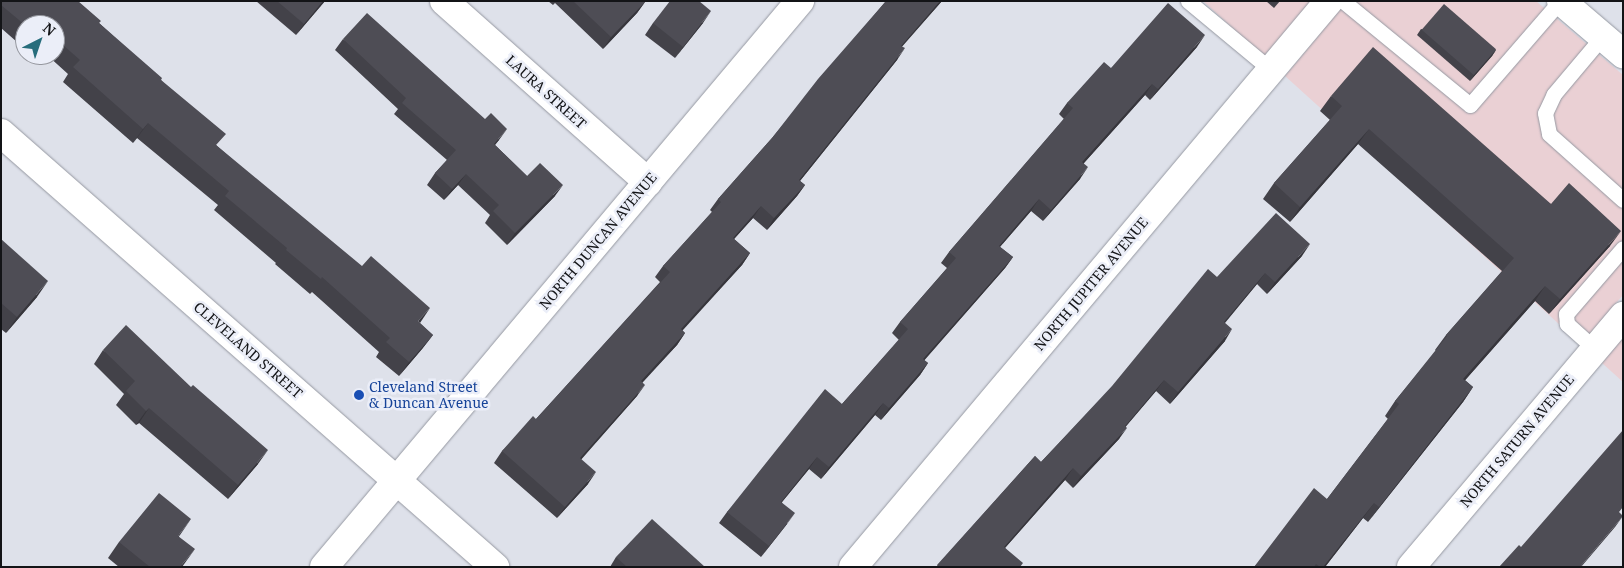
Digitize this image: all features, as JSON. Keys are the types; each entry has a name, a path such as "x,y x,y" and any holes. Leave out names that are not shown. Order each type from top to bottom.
{"street":[{"name":"LAURA STREET","path":"444,1 648,182"},
{"name":"NORTH DUNCAN AVENUE","path":"324,567 800,1"},
{"name":"NORTH JUPITER AVENUE","path":"853,567 1329,1"},
{"path":"1560,1 1623,54"},
{"name":"CLEVELAND STREET","path":"1,133 495,567"},
{"name":"NORTH SATURN AVENUE","path":"1411,567 1595,349 1621,322"}],"lane":[{"path":"1188,1 1271,70"},
{"path":"1344,1 1470,106 1560,1"},
{"path":"1602,36 1554,94 1545,113 1549,134 1623,200"},
{"path":"1595,349 1567,324 1566,314 1623,248"}],"shaded area":[{"path":"1203,1 1311,1 1264,57"},
{"path":"1347,1 1536,1 1623,75 1623,295 1581,344 1285,76"},
{"path":"1623,338 1623,382 1602,363"}],"building":[{"path":"1,1 78,1 101,21 99,23 162,78 161,80 226,134 216,145 362,266 371,256 430,308 418,321 433,335 409,362 386,342 390,338 322,277 321,279 286,250 287,248 225,196 229,191 148,123 143,129 73,67 80,60 65,47 65,15 15,15 15,17 1,5"},
{"path":"277,1 323,1 304,24"},
{"path":"573,1 645,1 645,2 611,37"},
{"path":"670,1 699,1 711,11 683,47 653,23"},
{"path":"886,1 940,1 901,46 905,48 799,180 805,185 774,218 761,206 733,238 750,253 681,329 685,333 641,381 645,385 580,458 596,472 565,507 502,451 533,416 536,419 670,272 663,266 721,202 718,199 772,138 818,79"},
{"path":"1168,3 1205,35 1158,89 1152,84 1082,162 1088,167 1051,210 1039,199 999,246 1013,257 923,359 928,363 889,408 883,403 829,467 817,457 781,502 795,513 769,546 727,512 825,389 842,404 908,329 900,322 956,258 949,252 1073,108 1067,103 1104,62 1111,68"},
{"path":"1444,4 1496,49 1474,75 1422,30"},
{"path":"367,13 485,119 491,113 507,129 494,144 527,176 540,163 563,185 515,233 493,211 499,205 466,174 452,189 435,173 456,150 402,103 406,98 343,39"},
{"path":"1373,47 1551,204 1569,183 1621,231 1560,299 1545,286 1463,379 1473,387 1379,507 1374,503 1323,567 1316,564 1314,567 1254,567 1314,488 1327,499 1399,404 1395,401 1446,335 1514,258 1369,129 1300,207 1274,183 1342,106 1331,96"},
{"path":"1276,213 1310,244 1275,282 1265,273 1224,322 1232,329 1178,392 1164,380 1125,426 1127,428 1081,476 1073,468 1004,547 1023,563 1020,567 940,567 937,565 1035,456 1041,462 1112,386 1208,269 1217,277"},
{"path":"1,239 48,281 17,317 1,303"},
{"path":"126,325 191,387 193,385 268,450 238,485 149,408 146,411 126,391 135,381 103,350"},
{"path":"1623,430 1623,507 1619,512 1623,516 1580,567 1499,567 1519,545 1521,547"},
{"path":"159,493 191,519 178,536 195,549 180,567 150,567 119,542"},
{"path":"652,519 705,567 627,567 616,557"}],"place":[{"name":"Cleveland Street & Duncan Avenue","path":"359,395"}]}
